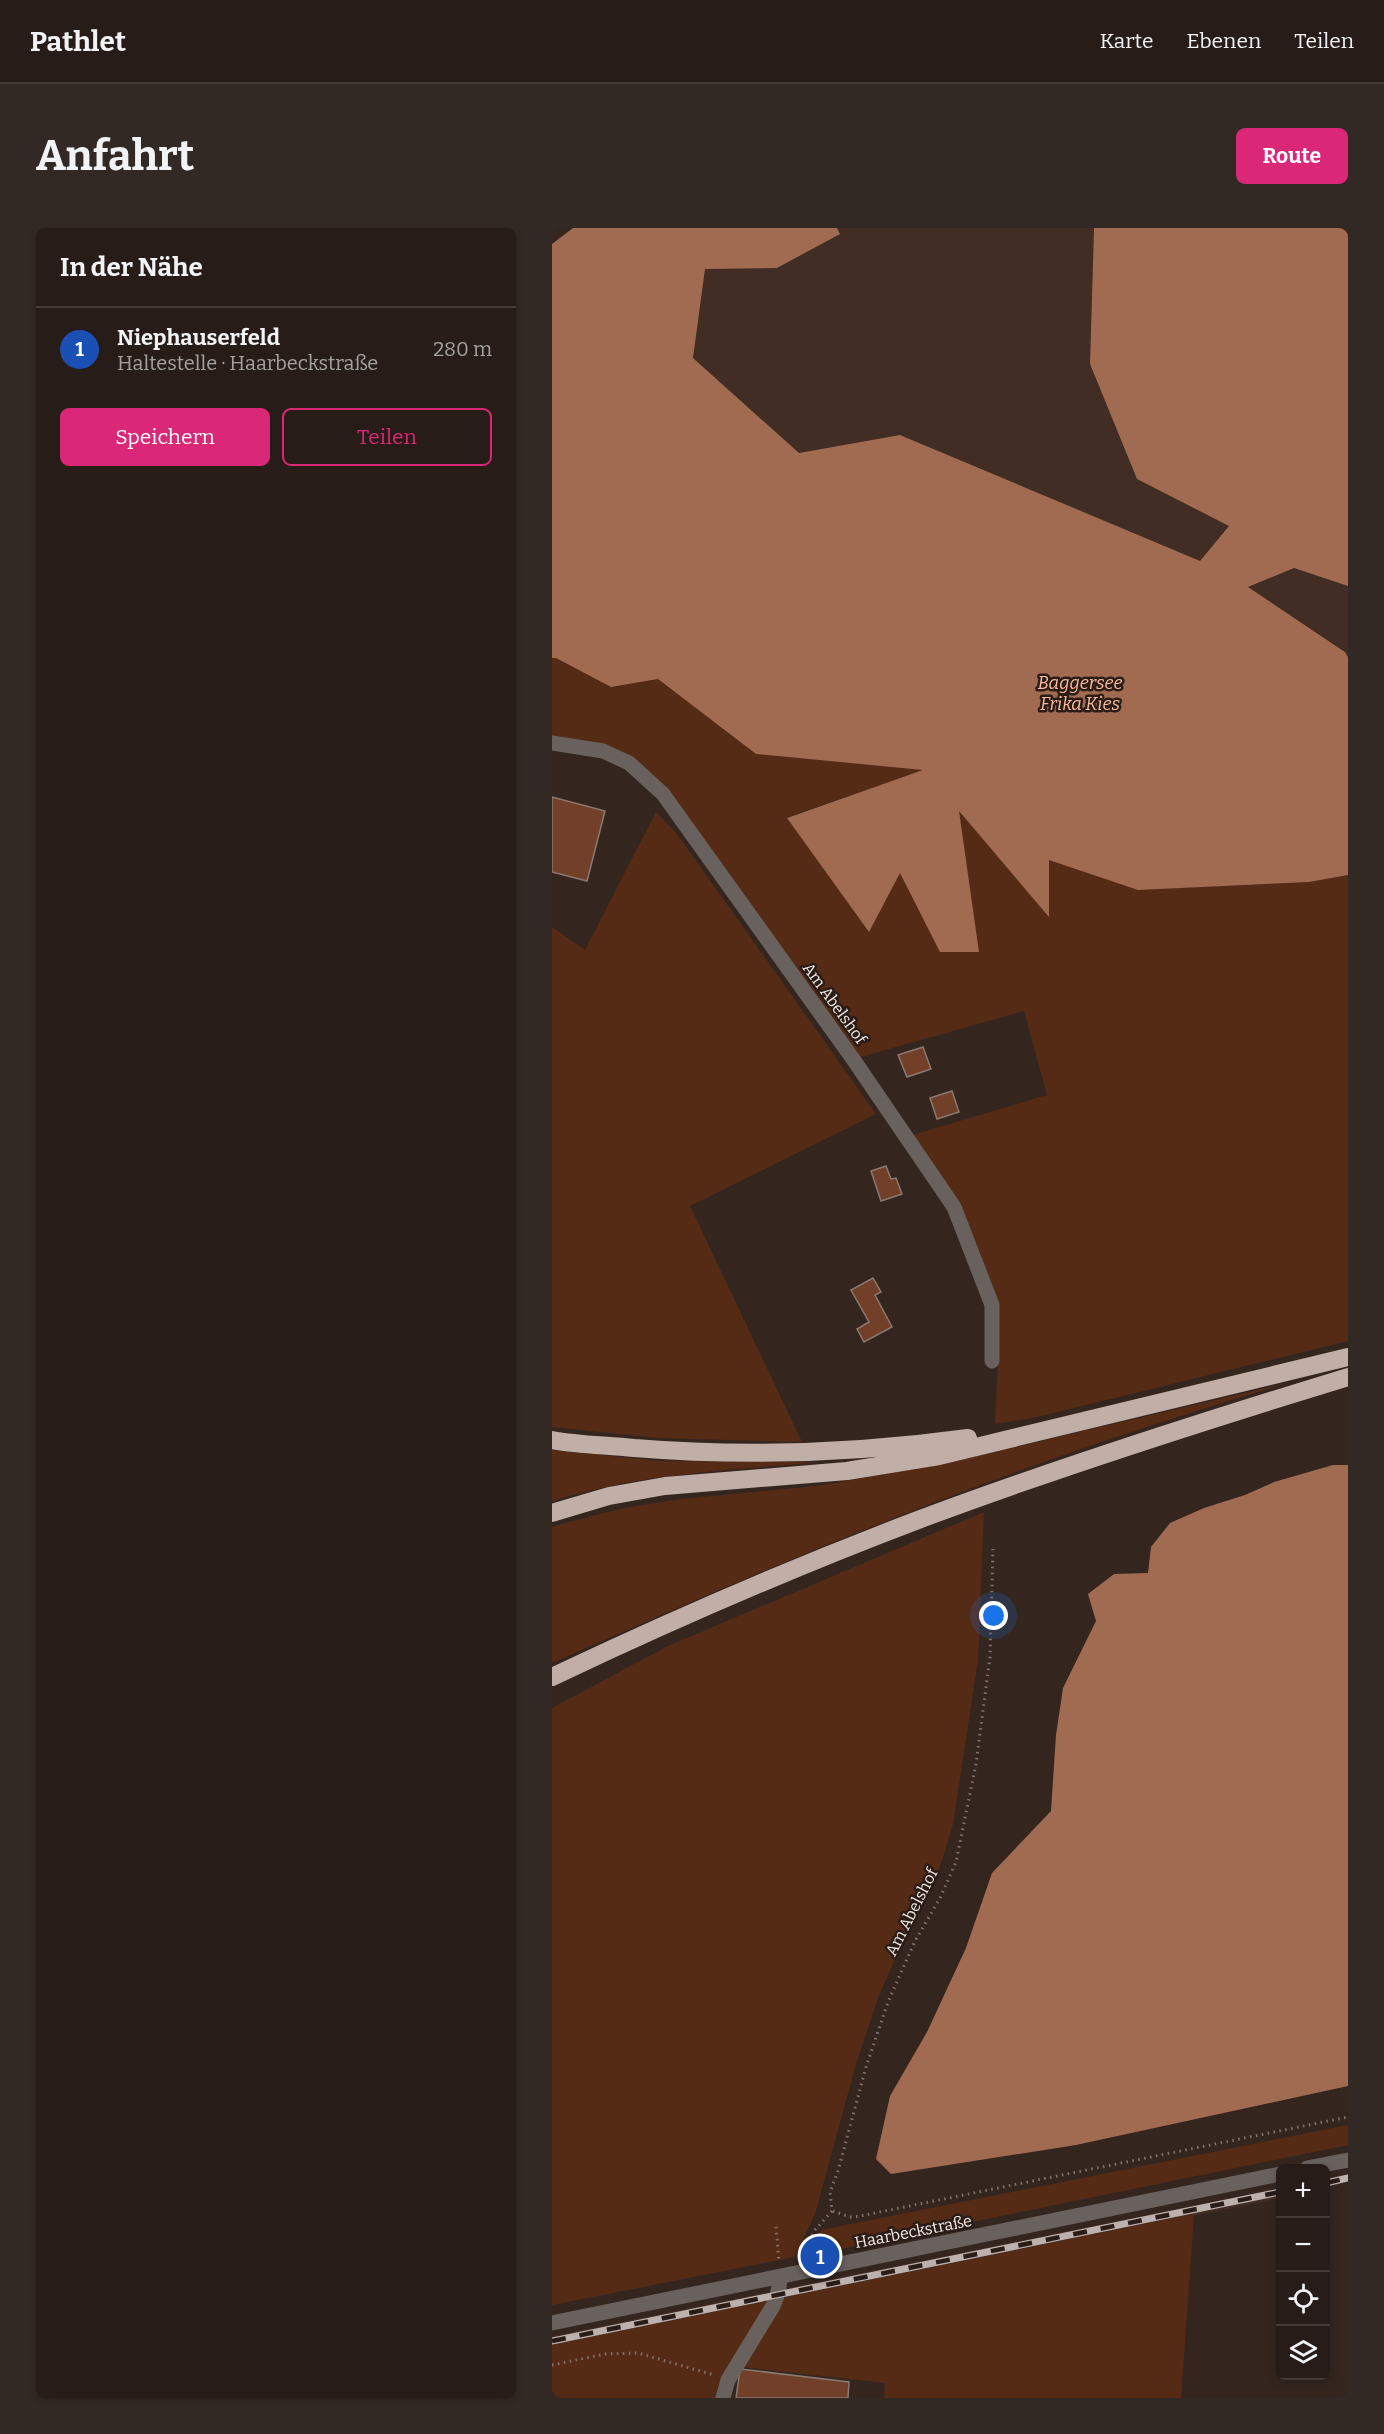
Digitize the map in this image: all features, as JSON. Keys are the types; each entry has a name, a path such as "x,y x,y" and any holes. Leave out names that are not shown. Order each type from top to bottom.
{"highway":[{"path":"552,1513 609,1496 665,1486 848,1471 939,1456 1348,1357"},
{"path":"552,1677 666,1623 805,1564 920,1520 1207,1421 1348,1377"},
{"path":"552,1440 670,1450 804,1451 906,1447 1056,1426"}],"street":[{"name":"Am Abelshof","path":"552,743 603,751 629,762 663,794 846,1050 954,1207 992,1305 992,1361"},
{"path":"1330,2164 1348,2160"},
{"name":"Haarbeckstraße","path":"552,2323 1276,2175"},
{"path":"723,2398 728,2380 773,2306 781,2276"}],"path":[{"name":"Am Abelshof","path":"832,2211 830,2192 838,2171 866,2067 888,2002 915,1941 940,1898 956,1862 976,1764 990,1657 993,1549"},
{"path":"796,2273 814,2230 832,2211 850,2217 860,2216 1348,2117"},
{"path":"776,2227 778,2260"},
{"path":"552,2365 605,2354 638,2353 689,2366 728,2380"}],"shaded area":[{"path":"837,228 1094,228 1090,364 1137,479 1230,526 1205,564 900,435 799,453 693,358 704,269 777,268 840,233"},
{"path":"1294,568 1348,586 1348,657 1345,651 1248,587"},
{"path":"552,658 611,687 658,679 756,754 925,770 787,817 869,932 900,872 978,952 958,810 1049,916 1048,859 1138,890 1309,882 1348,875 1348,1341 1037,1417 995,1424 998,1362 992,1305 954,1207 906,1137 1047,1095 1024,1011 853,1059 663,794 629,762 552,743"},
{"path":"656,812 677,834 876,1114 690,1206 802,1442 658,1438 552,1427 552,927 585,950"},
{"path":"1291,1382 1110,1439 945,1498 775,1566 552,1663 552,1527 624,1508 681,1499 817,1486 944,1464"},
{"path":"552,1450 660,1461 821,1462 685,1474 618,1485 552,1501"},
{"path":"984,1512 978,1660 953,1824 929,1894 904,1938 878,1998 856,2064 815,2214 795,2257 552,2305 552,1708 668,1646"},
{"path":"1348,2125 1348,2145 816,2254 812,2251 821,2230"},
{"path":"1276,2189 1276,2199 552,2348 552,2336"},
{"path":"1194,2214 1181,2398 884,2398 885,2383 734,2366 718,2398 552,2398 552,2345"}],"water":[{"name":"Baggersee Frika Kies","path":"573,228 837,228 840,234 777,268 705,269 693,358 799,453 900,435 1200,561 1229,526 1137,479 1090,364 1094,228 1348,228 1348,586 1294,568 1248,587 1345,652 1348,657 1348,875 1309,882 1138,890 1049,860 1049,917 959,811 979,952 940,952 900,873 869,932 787,818 923,770 756,754 658,679 611,687 552,658 552,244"},
{"path":"1333,1465 1348,1465 1348,2086 1076,2145 891,2174 876,2159 890,2096 927,2032 966,1948 992,1873 1051,1811 1056,1735 1063,1688 1096,1621 1088,1594 1114,1574 1148,1573 1151,1547 1170,1523 1274,1482"}],"building":[{"path":"552,797 605,811 587,881 552,872"},
{"path":"923,1047 931,1069 907,1077 898,1055"},
{"path":"952,1091 959,1112 937,1119 930,1098"},
{"path":"886,1166 891,1179 896,1178 902,1194 881,1201 871,1171"},
{"path":"873,1278 881,1292 875,1295 892,1327 864,1342 857,1329 869,1322 851,1290"},
{"path":"740,2369 849,2382 848,2398 736,2398"}],"railway":[{"path":"1330,2182 1348,2178"},
{"path":"552,2341 1276,2193"}],"place":[{"name":"Niephauserfeld","path":"820,2256"}]}
